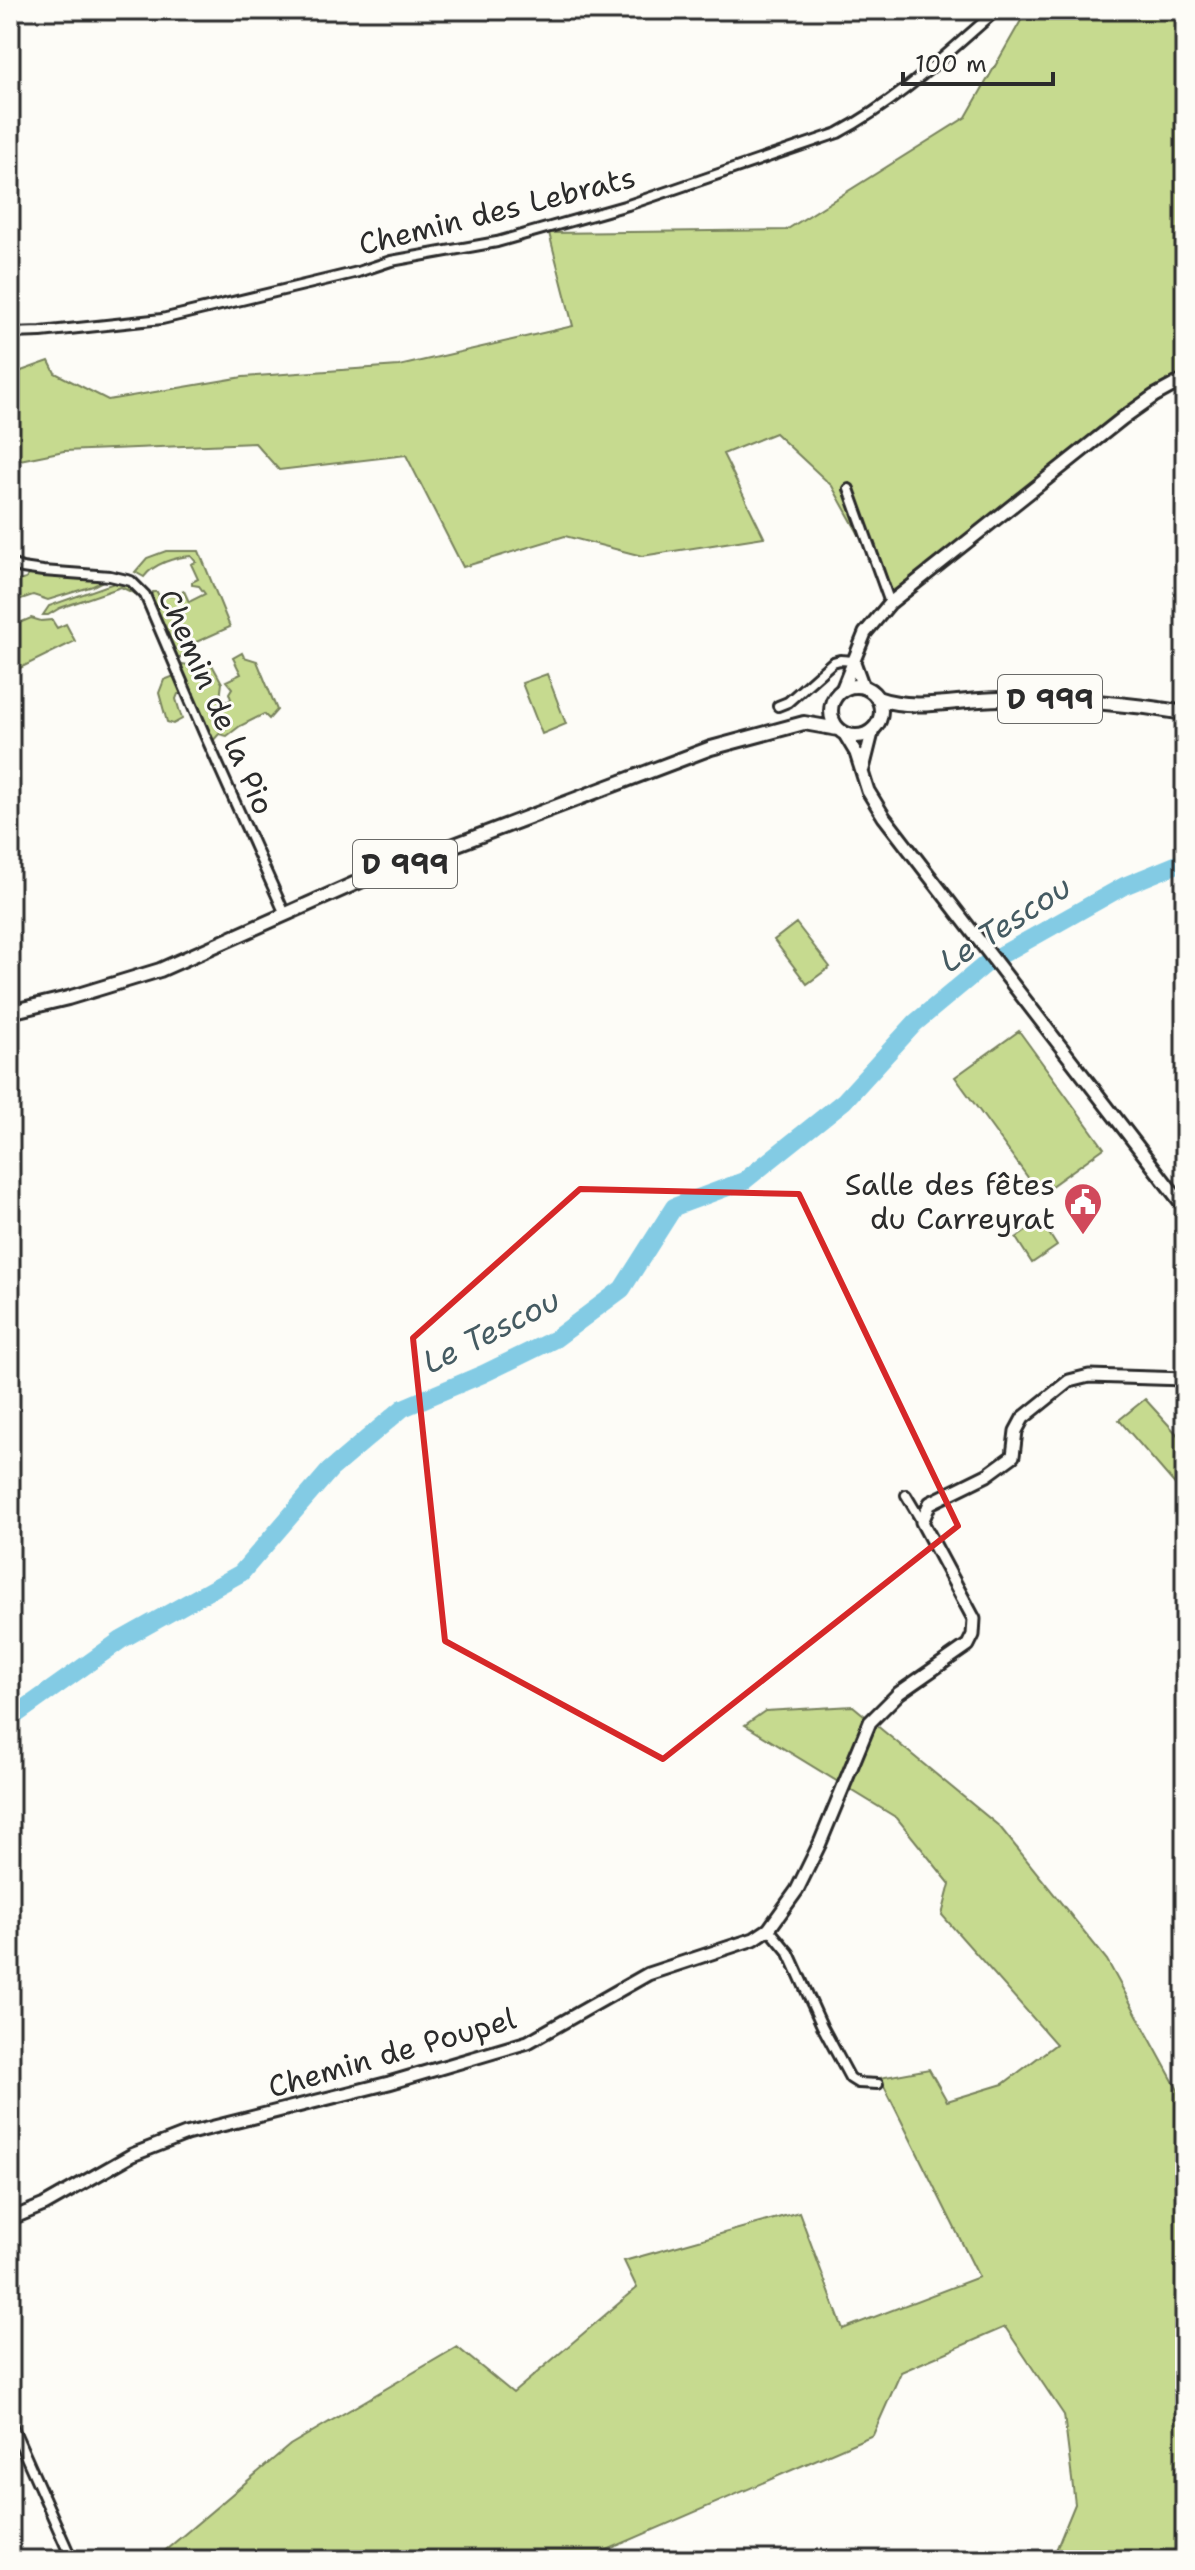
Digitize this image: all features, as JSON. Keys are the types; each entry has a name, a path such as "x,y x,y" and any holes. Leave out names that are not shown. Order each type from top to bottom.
{"main road":[{"path":"863,687 877,698 880,712 874,727 860,736 841,731 832,719 832,704 842,690 863,687"},
{"name":"D 999","path":"877,698 893,703 915,704 987,699 1055,699 1185,713"},
{"name":"D 999","path":"10,1012 152,973 379,874 697,753 747,736 804,723 832,704"},
{"name":"D 999","path":"874,727 895,712 915,704"},
{"name":"D 999","path":"804,723 841,731"}],"street":[{"name":"Chemin des Lebrats","path":"10,333 162,319 358,272 391,261 497,242 628,205 838,133 900,96 997,10"},
{"path":"842,690 865,633 890,603 1123,418 1185,379"},
{"path":"849,489 890,603"},
{"name":"Chemin de la Pio","path":"10,564 43,571 110,576 131,581 145,595 285,914"},
{"path":"854,661 863,687"},
{"path":"778,706 788,702 833,662 854,661"},
{"path":"863,770 865,752 874,727"},
{"path":"841,731 863,770 868,791 884,817 1185,1208"},
{"path":"922,1522 930,1503 987,1475 1013,1456 1016,1431 1023,1418 1074,1379 1110,1376 1185,1379"},
{"name":"Chemin de Poupel","path":"10,2219 44,2205 132,2155 186,2134 389,2083 528,2042 648,1974 754,1939 769,1929 797,1890 820,1843 870,1722 899,1693 968,1645 973,1635 974,1619 906,1495"},
{"path":"769,1929 789,1953 850,2078 858,2083 878,2084"},
{"path":"10,2421 72,2560"}],"highlighted area":[{"path":"580,1189 799,1194 958,1526 663,1759 445,1641 413,1338"}],"green space":[{"path":"1027,10 1185,10 1185,375 1149,394 892,594 832,486 775,433 723,454 764,537 642,556 565,536 463,567 406,455 279,470 255,443 64,451 10,462 10,375 49,361 55,373 108,400 243,377 399,366 573,326 549,233 786,230 966,117"},
{"path":"166,551 199,551 230,627 185,647 184,654 178,659 150,596 153,592 157,592 160,598 165,594 171,596 184,591 189,602 205,594 199,586 192,585 198,579 191,564 196,562 191,556 165,562 144,577 135,572 147,558"},
{"path":"29,573 103,581 48,600 33,595 10,600 10,583 26,579"},
{"path":"117,582 131,586 137,593 121,587 43,615 49,606"},
{"path":"31,618 52,620 57,628 66,624 75,641 10,673 10,627"},
{"path":"242,653 244,657 257,661 277,710 269,719 264,714 227,736 219,734 211,743 200,733 191,717 194,693 190,690 178,694 176,699 182,719 173,724 167,722 159,693 164,680 177,675 183,664 204,668 211,663 222,683 220,699 227,702 231,699 229,693 232,688 226,681 241,674 233,658"},
{"path":"547,674 566,724 542,734 522,683"},
{"path":"796,923 830,967 807,984 774,940"},
{"path":"1019,1031 1104,1148 1040,1194 955,1077"},
{"path":"1041,1221 1057,1246 1032,1263 1016,1238"},
{"path":"1145,1399 1185,1443 1185,1496 1119,1420"},
{"path":"853,1706 1000,1827 1107,1960 1185,2103 1185,2560 1052,2560 1075,2504 1064,2415 1005,2327 901,2372 873,2435 584,2560 154,2560 290,2445 457,2347 513,2393 637,2288 624,2261 799,2212 843,2329 979,2277 880,2078 929,2069 947,2101 1003,2084 1056,2044 942,1915 950,1884 897,1818 745,1725 765,1711"}],"waterway":[{"name":"Le Tescou","path":"10,1719 121,1640 241,1573 330,1470 403,1408 555,1339 622,1289 674,1207 744,1181 844,1101 915,1023 987,963 1124,886 1185,861"}],"place":[{"name":"Salle des fêtes du Carreyrat","path":"1083,1236"}]}
